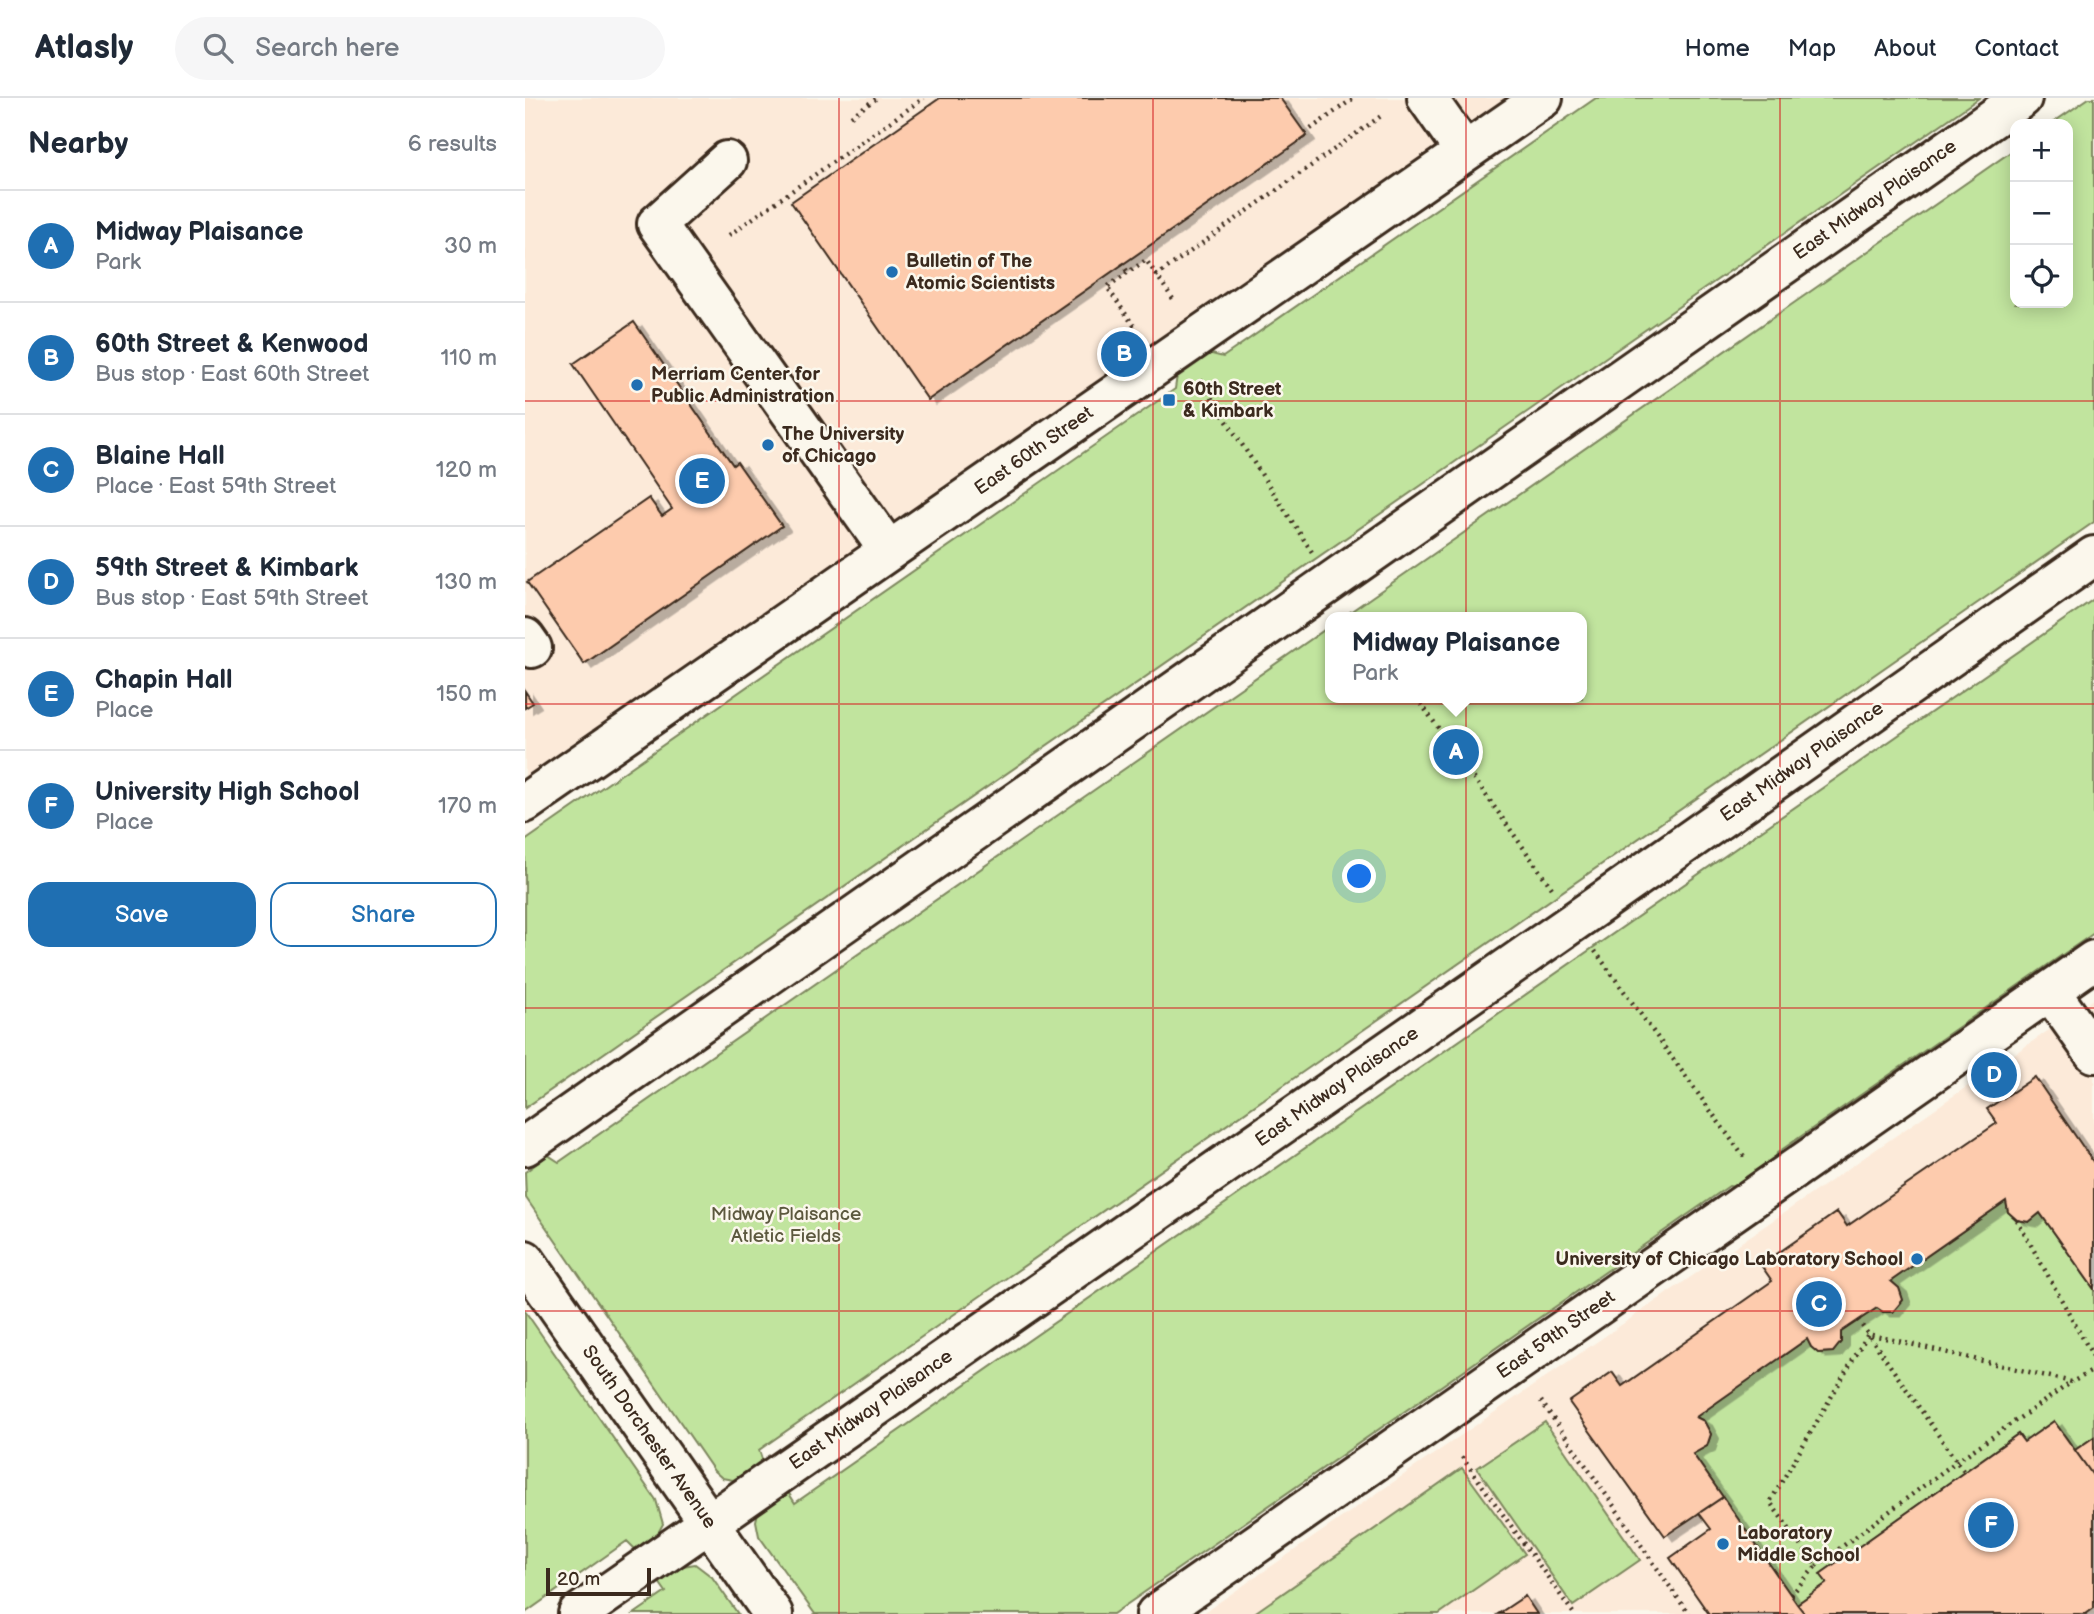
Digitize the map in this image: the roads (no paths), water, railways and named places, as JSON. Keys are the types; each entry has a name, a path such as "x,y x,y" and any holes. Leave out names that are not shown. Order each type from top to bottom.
{"street":[{"path":"1427,98 1465,152"},
{"name":"East 60th Street","path":"525,803 1543,98"},
{"name":"East Midway Plaisance","path":"525,1146 2022,98"},
{"path":"727,161 657,224 889,551"},
{"name":"East Midway Plaisance","path":"578,1614 1575,921 2094,556"},
{"name":"East 59th Street","path":"1156,1614 2094,960"},
{"path":"2050,991 2094,1053"},
{"name":"South Dorchester Avenue","path":"525,1260 773,1614"}],"place":[{"name":"Bulletin of The Atomic Scientists","path":"892,272"},
{"name":"60th Street & Kenwood","path":"1124,354"},
{"name":"Merriam Center for Public Administration","path":"637,385"},
{"name":"60th Street & Kimbark","path":"1169,400"},
{"name":"The University of Chicago","path":"768,445"},
{"name":"Chapin Hall","path":"702,481"},
{"name":"Midway Plaisance","path":"1456,752"},
{"name":"59th Street & Kimbark","path":"1994,1075"},
{"name":"University of Chicago Laboratory School","path":"1917,1259"},
{"name":"Blaine Hall","path":"1819,1304"},
{"name":"University High School","path":"1991,1525"},
{"name":"Laboratory Middle School","path":"1723,1544"}],"park label":[{"name":"Midway Plaisance Atletic Fields","path":"786,1225"}]}
